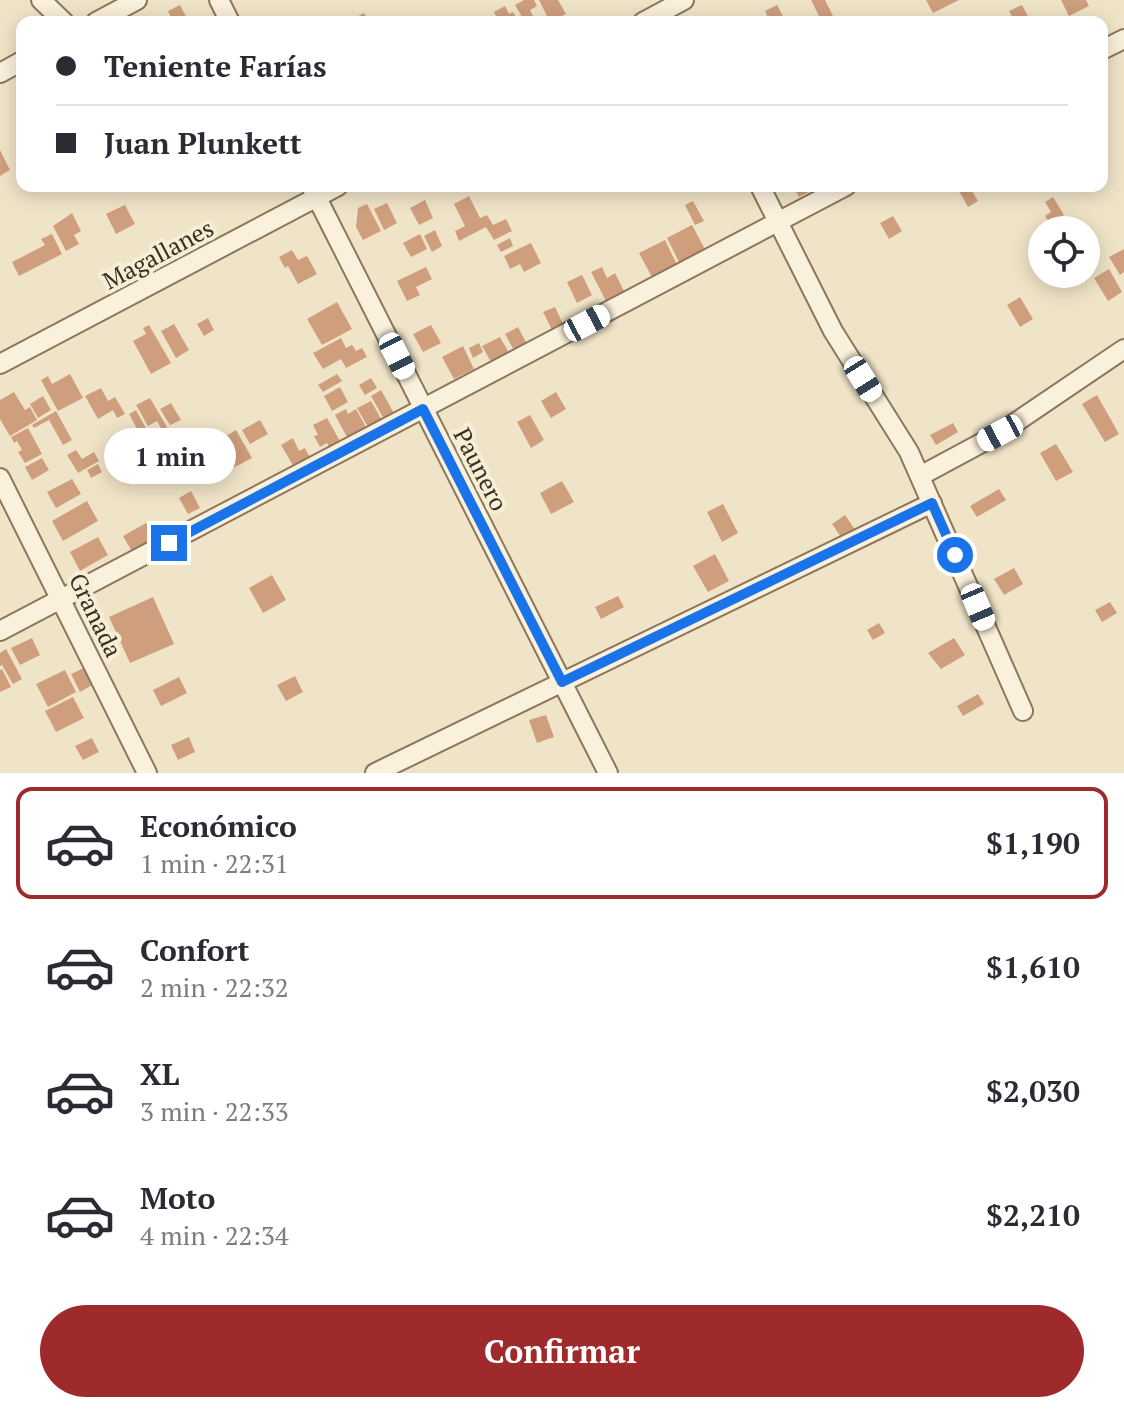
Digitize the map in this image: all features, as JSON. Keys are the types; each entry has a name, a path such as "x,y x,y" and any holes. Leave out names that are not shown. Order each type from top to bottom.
{"street":[{"path":"41,0 58,16"},
{"path":"107,16 137,0"},
{"path":"655,16 674,7"},
{"name":"Magallanes","path":"0,364 314,192"},
{"name":"Paunero","path":"314,192 608,773"},
{"path":"763,192 833,331 909,452 1023,711"},
{"path":"0,631 835,192"},
{"path":"920,476 1000,433 1124,349"},
{"name":"Granada","path":"0,478 147,773"},
{"path":"375,773 932,503"}],"building":[{"path":"524,0 534,0 537,6 530,10 533,16 521,16 515,5"},
{"path":"539,0 558,0 566,14 547,16"},
{"path":"811,0 825,0 833,16 819,16"},
{"path":"926,0 959,0 933,13"},
{"path":"1061,0 1086,0 1089,6 1069,16"},
{"path":"180,5 186,16 170,16 168,11"},
{"path":"777,5 783,16 767,16 765,11"},
{"path":"1022,5 1028,16 1012,16 1009,11"},
{"path":"505,6 509,14 513,12 515,16 496,16 494,12"},
{"path":"0,150 10,170 0,176"},
{"path":"960,192 973,192 978,201 968,207"},
{"path":"469,196 480,218 487,215 493,225 506,219 512,231 494,240 486,227 459,241 455,231 465,226 454,204"},
{"path":"1053,197 1064,215 1045,216 1051,212 1045,202"},
{"path":"425,200 433,218 419,225 410,208"},
{"path":"693,201 704,221 695,225 685,205"},
{"path":"387,203 397,223 384,230 374,209"},
{"path":"367,204 381,231 363,240 356,227 358,208"},
{"path":"125,205 135,224 116,234 106,214"},
{"path":"72,213 81,231 74,235 79,244 66,251 53,226"},
{"path":"893,216 902,231 889,239 880,223"},
{"path":"692,225 707,253 681,266 667,238"},
{"path":"435,230 442,246 432,252 424,236"},
{"path":"52,234 62,254 19,276 12,262 45,245 41,239"},
{"path":"420,234 427,249 411,257 403,243"},
{"path":"510,238 513,246 501,252 497,245"},
{"path":"665,240 678,267 653,279 639,253"},
{"path":"531,243 541,263 524,272 520,264 510,269 504,256"},
{"path":"1124,249 1124,272 1120,275 1109,257"},
{"path":"292,250 298,260 307,256 317,274 298,284 279,257"},
{"path":"426,267 432,279 416,287 420,295 407,301 397,281"},
{"path":"602,267 607,278 615,273 628,299 607,303 591,272"},
{"path":"1109,269 1122,292 1108,301 1100,288 1100,274"},
{"path":"582,275 592,295 577,303 567,282"},
{"path":"1020,297 1033,319 1020,327 1007,305"},
{"path":"337,302 352,329 322,345 307,319"},
{"path":"555,307 565,328 554,334 543,312"},
{"path":"208,318 214,330 204,336 197,324"},
{"path":"174,324 189,350 176,358 161,331"},
{"path":"149,325 171,363 151,374 133,341 146,334 143,328"},
{"path":"431,325 441,343 423,352 413,334"},
{"path":"518,327 529,348 516,354 505,334"},
{"path":"500,337 509,353 491,362 482,346"},
{"path":"341,338 346,348 352,345 356,351 362,348 367,357 346,368 341,359 323,369 313,353"},
{"path":"479,343 483,352 473,358 469,348"},
{"path":"463,346 474,369 454,379 442,357"},
{"path":"70,374 83,398 58,411 41,380 48,376 52,384"},
{"path":"337,374 342,381 323,392 318,385"},
{"path":"371,378 377,388 365,395 359,385"},
{"path":"340,387 348,402 332,411 324,396"},
{"path":"101,388 108,401 115,397 125,414 117,418 113,410 98,419 85,396"},
{"path":"381,390 395,415 385,421 371,396"},
{"path":"14,392 25,410 30,407 37,420 10,436 0,419 0,400"},
{"path":"556,392 566,409 551,418 541,401"},
{"path":"1097,395 1119,434 1105,442 1082,404"},
{"path":"43,396 51,410 38,418 30,404"},
{"path":"150,398 167,427 162,430 157,421 148,426 136,405"},
{"path":"371,401 383,422 369,429 357,408"},
{"path":"171,403 181,420 170,425 160,409"},
{"path":"346,409 348,414 356,409 367,429 348,439 335,415"},
{"path":"136,410 148,432 141,436 129,414"},
{"path":"56,411 72,440 63,445 49,420 34,428 32,425"},
{"path":"530,415 544,440 531,448 517,422"},
{"path":"327,418 341,443 330,449 327,443 320,447 314,436 318,435 313,425"},
{"path":"260,420 268,434 250,444 242,430"},
{"path":"953,423 958,432 936,445 930,435"},
{"path":"28,428 42,454 25,463 18,452 22,450 11,437"},
{"path":"130,428 136,438 118,449 111,438"},
{"path":"236,430 252,458 231,469 216,442"},
{"path":"293,438 299,451 305,448 313,463 297,472 281,445"},
{"path":"1056,444 1073,472 1056,481 1040,453"},
{"path":"76,450 82,459 94,452 99,461 78,473 67,455"},
{"path":"42,458 49,470 32,480 25,467"},
{"path":"98,464 102,472 91,478 87,470"},
{"path":"72,479 81,494 56,508 47,492"},
{"path":"562,481 574,502 551,514 540,493"},
{"path":"999,489 1006,500 977,517 970,506"},
{"path":"191,491 200,508 188,514 179,498"},
{"path":"87,501 98,521 63,541 52,521"},
{"path":"723,504 738,533 722,542 707,512"},
{"path":"845,515 856,531 843,540 832,524"},
{"path":"146,523 156,541 133,553 123,536"},
{"path":"98,537 108,555 80,571 70,552"},
{"path":"715,554 729,581 708,592 693,566"},
{"path":"1014,568 1023,584 1004,595 994,579"},
{"path":"272,575 286,600 263,613 249,588"},
{"path":"618,596 624,607 601,619 595,607"},
{"path":"153,597 174,644 130,663 109,617"},
{"path":"1110,602 1117,613 1102,622 1095,610"},
{"path":"879,623 885,633 873,640 867,630"},
{"path":"32,638 40,655 20,665 11,648"},
{"path":"954,638 965,655 941,669 928,653"},
{"path":"6,649 22,679 13,684 0,666 0,653"},
{"path":"84,668 92,685 80,692 71,674"},
{"path":"0,670 11,687 0,692"},
{"path":"65,670 76,692 48,707 36,684"},
{"path":"295,676 303,692 286,701 277,685"},
{"path":"179,677 187,693 161,706 153,690"},
{"path":"978,694 984,704 963,716 957,706"},
{"path":"73,697 84,718 56,732 45,711"},
{"path":"546,715 554,737 537,743 529,720"},
{"path":"189,737 195,752 178,760 171,745"},
{"path":"92,738 99,752 83,760 75,746"}],"route":[{"path":"169,543 423,409 562,682 932,503 955,555"}]}
